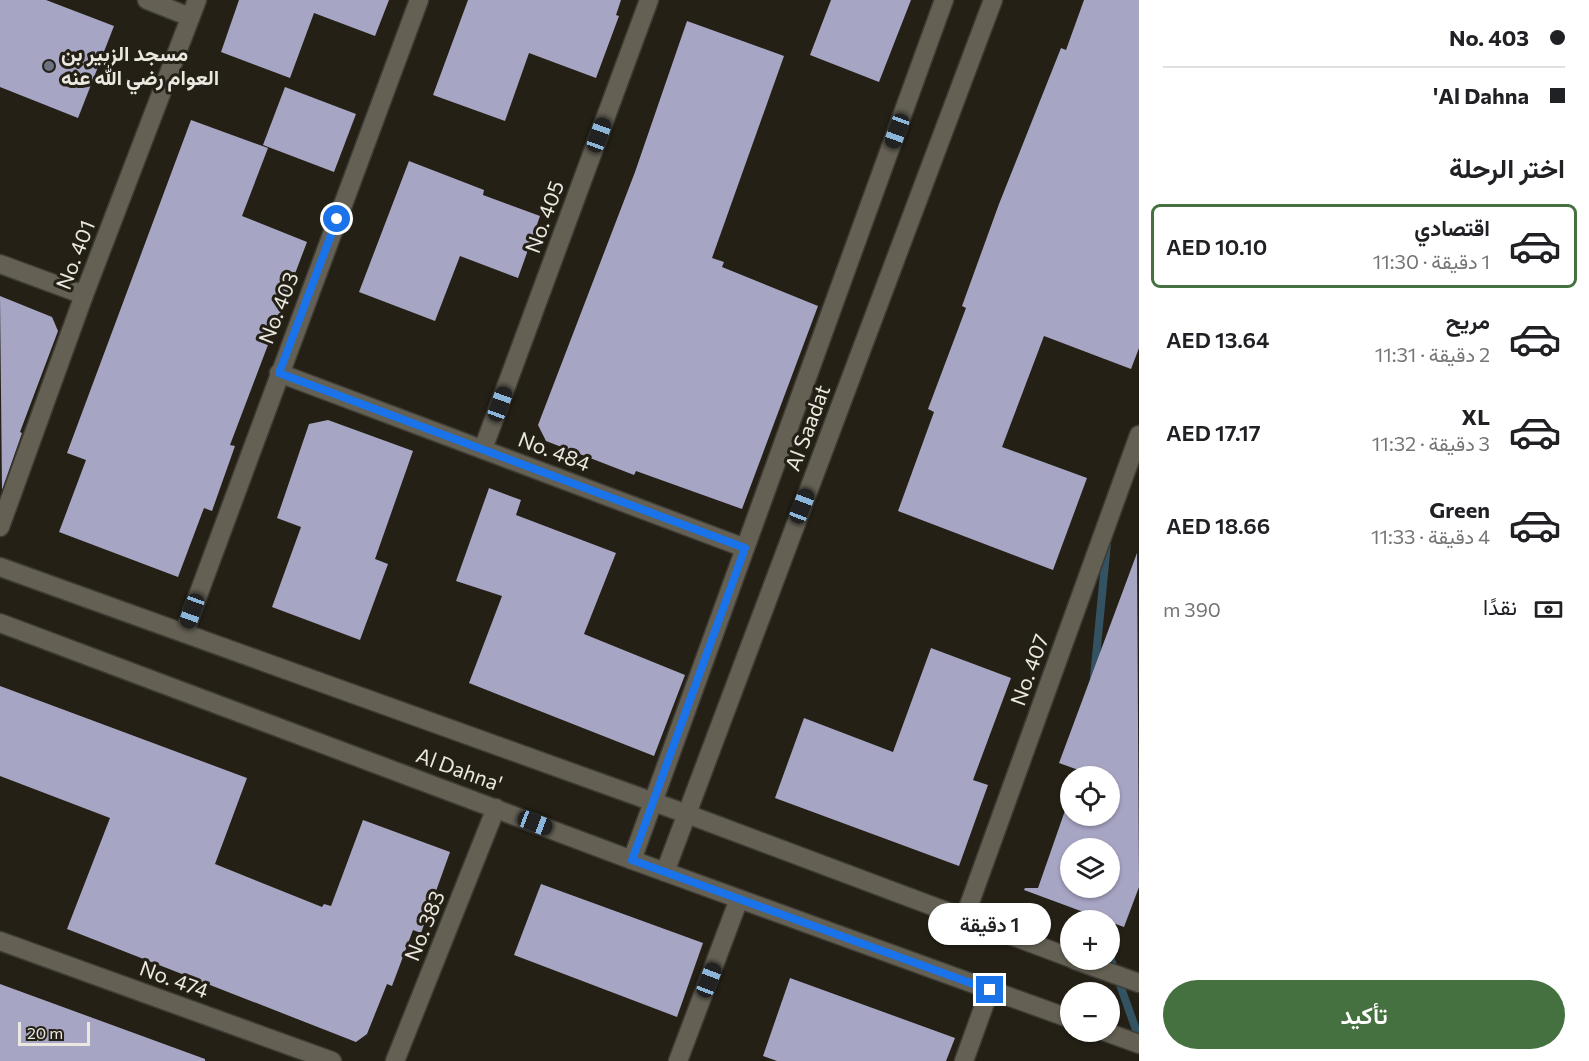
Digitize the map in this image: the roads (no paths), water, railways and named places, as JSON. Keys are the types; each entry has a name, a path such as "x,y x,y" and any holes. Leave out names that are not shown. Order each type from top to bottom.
{"street":[{"path":"147,0 193,8"},
{"name":"No. 403","path":"184,633 419,0"},
{"name":"No. 405","path":"483,449 649,0"},
{"name":"Al Saadat","path":"632,860 944,0"},
{"name":"Al Saadat","path":"665,872 993,0"},
{"name":"No. 401","path":"0,527 84,295 193,8"},
{"path":"0,264 84,295"},
{"name":"No. 484","path":"279,373 745,548"},
{"name":"No. 407","path":"964,919 1134,467 1139,435"},
{"name":"Al Dahna'","path":"0,567 687,814 1060,954"},
{"name":"Al Dahna'","path":"0,623 632,860 1060,1015"},
{"name":"No. 383","path":"396,1061 496,808"},
{"path":"678,1061 739,899"},
{"name":"No. 474","path":"0,941 332,1061"},
{"name":"Al Dahna'","path":"1103,970 1139,983"},
{"path":"964,1061 990,990"},
{"path":"1120,1037 1139,1044"}],"waterway":[{"path":"1094,677 1107,543"},
{"path":"1115,970 1139,1038"}],"place":[{"name":"مسجد الزبير بن العوام رضي الله عنه","path":"49,66"}]}
